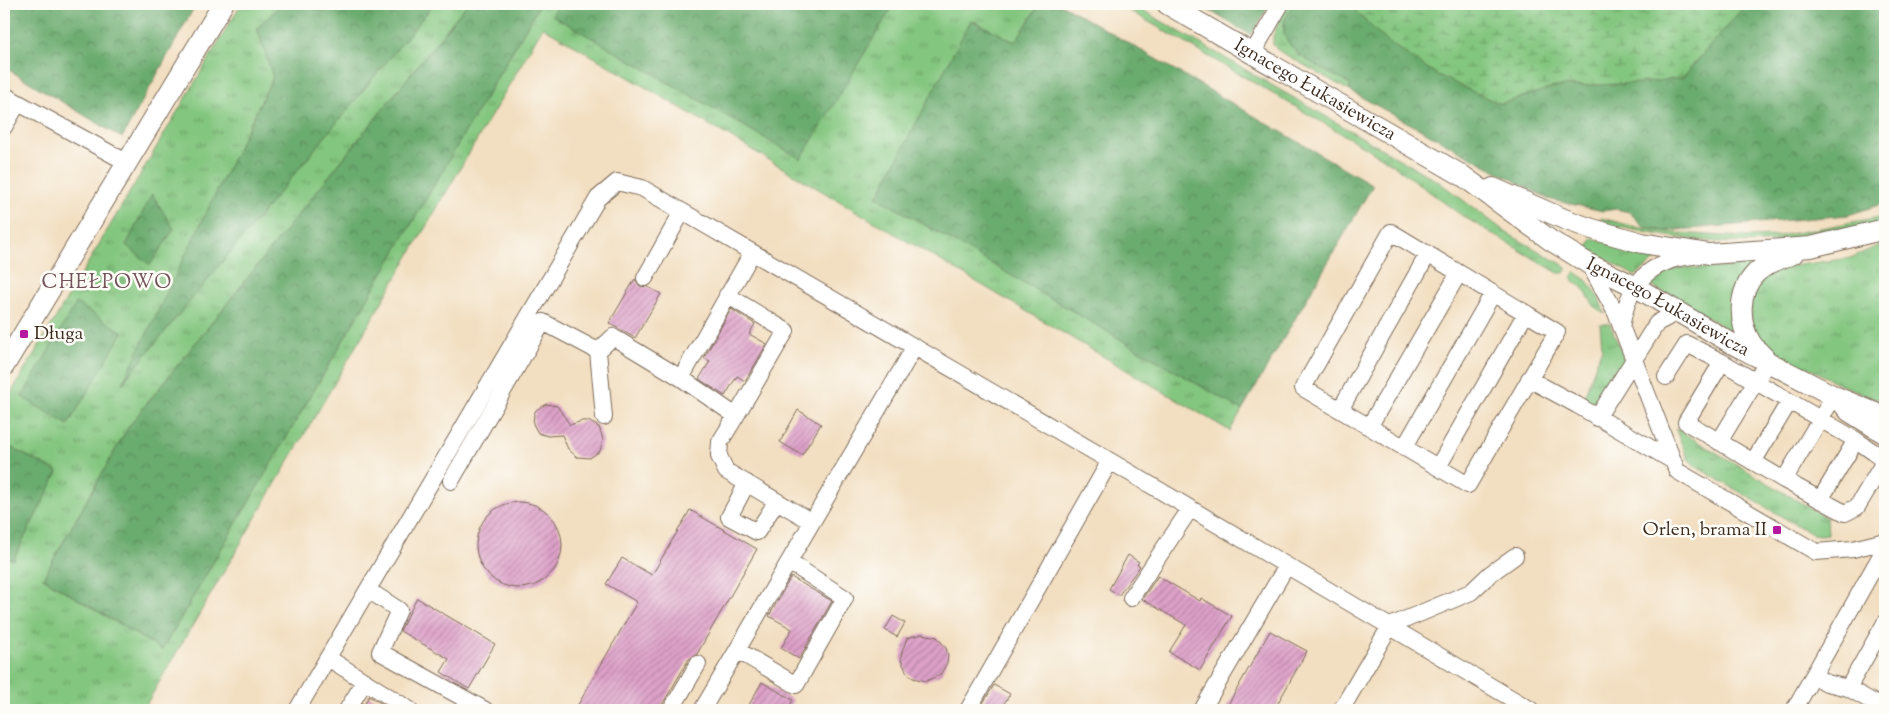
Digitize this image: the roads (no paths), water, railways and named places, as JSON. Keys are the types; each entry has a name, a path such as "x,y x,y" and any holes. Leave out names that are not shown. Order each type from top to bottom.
{"main road":[{"path":"4,366 223,4"},
{"name":"Ignacego Łukasiewicza","path":"1166,4 1463,176 1550,240 1589,264 1634,286 1731,343 1834,396 1885,417"},
{"name":"Ignacego Łukasiewicza","path":"1463,176 1592,229 1642,243 1710,254 1811,248 1885,229"},
{"path":"1768,361 1751,343 1743,323 1741,311 1748,284 1756,274 1774,261 1811,248"}],"street":[{"path":"1252,54 1281,4"},
{"path":"4,127 11,99 128,163"},
{"path":"297,710 598,198 617,182 642,188 1110,461 1286,567 1531,710"},
{"path":"645,278 682,212"},
{"path":"1391,232 1459,273 1557,332 1468,485 1303,388 1391,232"},
{"path":"681,378 752,252"},
{"path":"1340,410 1428,254"},
{"path":"1621,326 1623,313 1634,286 1643,275 1670,260 1710,254"},
{"path":"1589,264 1616,313 1677,471 1816,552 1852,549 1885,541"},
{"path":"1369,427 1459,273"},
{"path":"1404,448 1493,293"},
{"path":"727,295 786,332 720,442 719,456 726,471 812,522"},
{"path":"1597,418 1657,324 1678,312"},
{"path":"1438,467 1526,314"},
{"path":"451,481 543,322 598,351"},
{"path":"598,351 613,337 681,378 736,416"},
{"path":"1666,377 1687,344 1722,362 1856,440 1885,460 1857,507 1845,513 1752,462 1686,422 1722,362"},
{"path":"702,710 914,348"},
{"path":"598,351 604,417"},
{"path":"1719,442 1768,361"},
{"path":"1529,379 1673,461"},
{"path":"1784,480 1834,396 1848,413 1885,436"},
{"path":"1752,462 1788,402"},
{"path":"1820,500 1856,440"},
{"path":"968,710 1110,461"},
{"path":"747,483 729,517 757,532 777,501"},
{"path":"1131,598 1190,509"},
{"path":"1794,710 1885,548"},
{"path":"1341,710 1390,626 1471,592 1490,574 1515,556"},
{"path":"737,650 796,685 845,598 789,562"},
{"path":"1202,710 1286,567"},
{"path":"368,590 399,610 380,652 485,710"},
{"path":"1848,688 1885,624"},
{"path":"328,658 410,710"},
{"path":"671,710 698,664"},
{"path":"1813,676 1827,683 1848,688 1878,706 1880,710"},
{"path":"347,710 364,682"}],"place":[{"name":"Długa","path":"24,334"},
{"name":"Orlen, brama II","path":"1777,530"}],"district":[{"name":"CHEŁPOWO","path":"107,283"}]}
